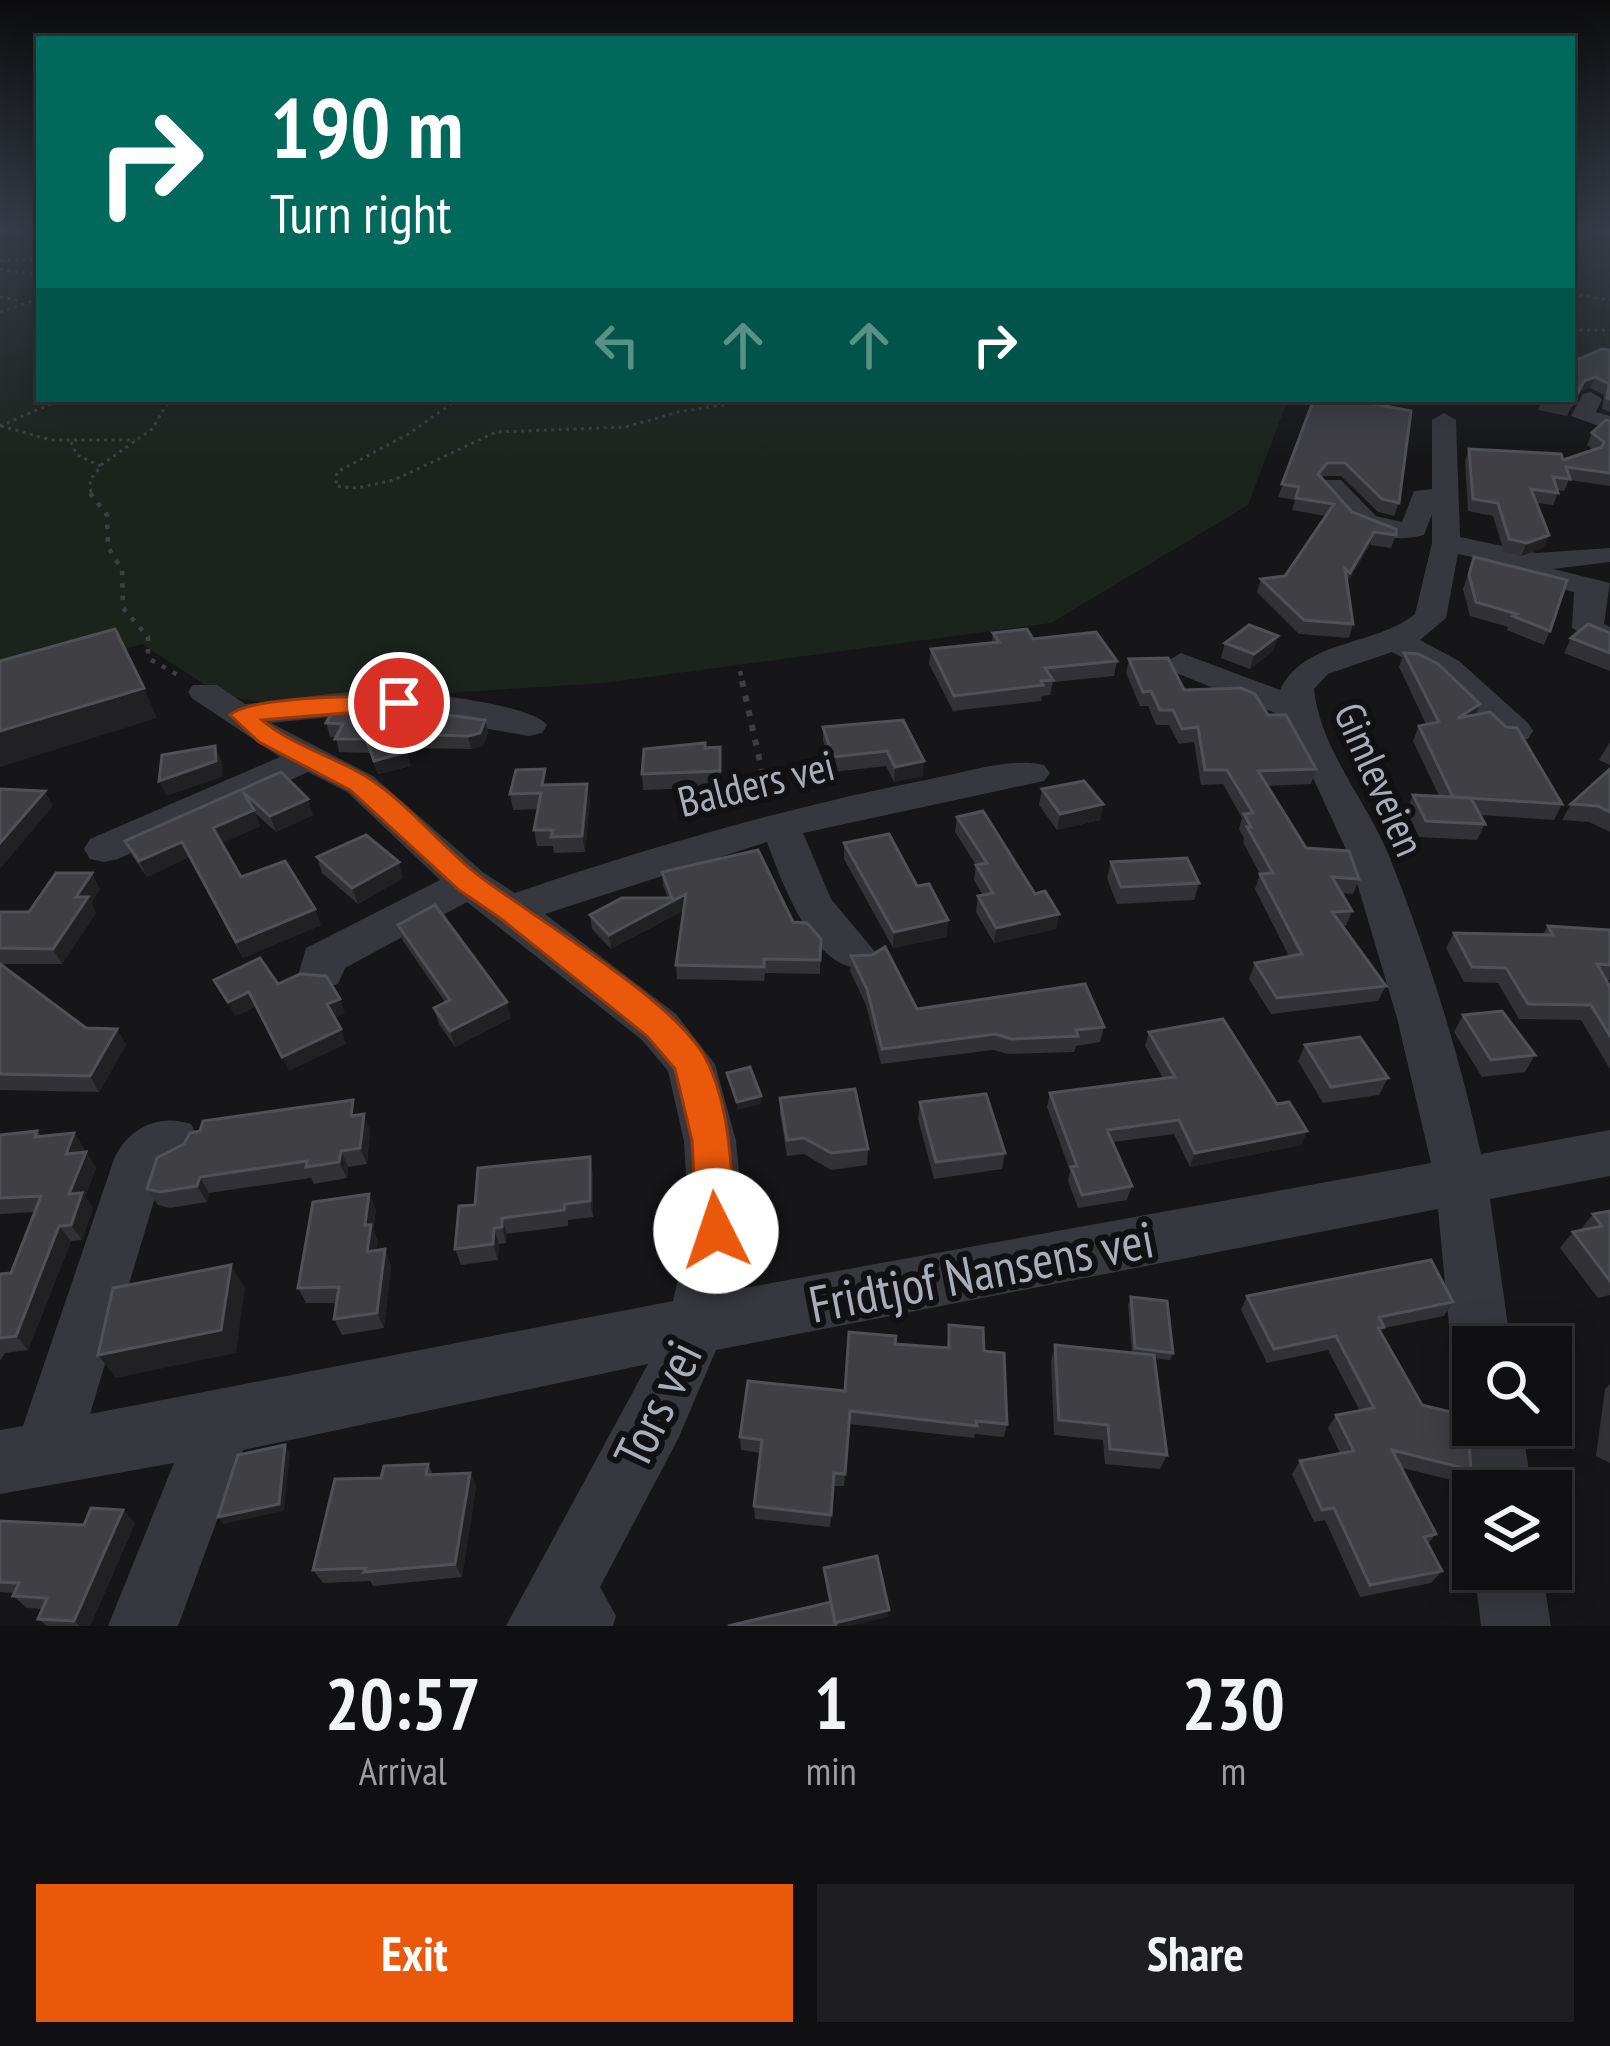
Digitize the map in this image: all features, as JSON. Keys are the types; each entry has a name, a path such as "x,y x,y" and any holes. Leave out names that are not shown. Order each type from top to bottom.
{"street":[{"path":"1591,398 1583,416 1610,423"},
{"name":"Gimleveien","path":"1454,439 1445,547 1430,619 1398,643 1328,660 1304,676 1297,689 1299,710 1351,809 1369,855 1415,1003 1460,1180 1478,1326"},
{"path":"1332,486 1361,521 1401,532 1414,529 1423,497 1446,497"},
{"path":"1445,547 1536,562 1602,555"},
{"path":"1445,547 1599,590 1588,628 1610,640"},
{"path":"1398,643 1447,663 1489,711 1515,731"},
{"path":"1181,663 1299,710"},
{"path":"224,704 386,701 529,725"},
{"name":"Tors vei","path":"224,704 268,737 360,784 490,897 658,1027 691,1064 710,1141 716,1231 697,1325 559,1616"},
{"path":"104,848 307,759"},
{"name":"Balders vei","path":"322,972 322,960 490,897 956,784 1031,773"},
{"path":"784,825 813,906 855,954"},
{"path":"23,1457 140,1159 155,1145 173,1140"},
{"name":"Fridtjof Nansens vei","path":"23,1457 222,1423 697,1325 1610,1153"},
{"path":"143,1626 222,1423"},
{"path":"1511,1590 1516,1626"}],"path":[{"path":"1575,330 1610,330"},
{"path":"1,426 55,402"},
{"path":"169,402 155,427 100,466 90,480 90,495 107,515 108,547 122,570 123,608 148,637 148,658 224,704"},
{"path":"454,402 410,433 337,472 336,486 355,489 394,483 442,454 508,432 628,427 684,410 748,402"},
{"path":"1,426 23,435 71,442 135,440"},
{"path":"71,442 77,455 100,466"},
{"path":"740,671 764,780 776,795 784,825"}],"shaded area":[{"path":"0,307 36,307 36,402 1287,402 1248,505 1051,623 603,683 275,704 221,695 142,644 0,686"},
{"path":"1575,307 1610,307 1610,347 1575,359"}],"building":[{"path":"1610,350 1610,399 1609,384 1595,377 1584,381 1575,398 1575,361"},
{"path":"1313,402 1364,402 1411,411 1399,503 1382,499 1345,463 1327,463 1318,474 1352,512 1396,529 1396,535 1374,532 1350,573 1345,569 1353,624 1304,620 1261,579 1285,576 1334,504 1296,498 1299,487 1282,484"},
{"path":"1610,421 1610,473 1566,467 1570,479 1553,477 1558,493 1531,489 1549,535 1527,543 1509,539 1498,503 1473,499 1469,449 1561,454 1563,460 1602,447 1604,442 1592,433"},
{"path":"1474,557 1567,580 1550,631 1513,616 1517,614 1476,602 1469,575"},
{"path":"1588,624 1610,633 1610,653 1571,638"},
{"path":"1249,625 1278,636 1254,654 1225,643"},
{"path":"115,629 144,688 0,731 0,661"},
{"path":"1027,629 1033,639 1096,632 1117,661 1045,668 1053,680 1041,681 1043,685 954,696 931,649 999,642 993,633"},
{"path":"1404,653 1438,664 1480,704 1458,718 1490,712 1506,727 1517,728 1562,804 1453,797 1419,726 1439,722"},
{"path":"1168,658 1184,690 1241,688 1255,694 1268,715 1286,715 1316,769 1258,771 1306,848 1349,851 1359,879 1332,877 1352,911 1332,912 1386,986 1277,998 1255,963 1302,954 1260,874 1273,873 1247,827 1251,827 1244,814 1253,813 1227,770 1205,770 1198,727 1182,729 1173,710 1160,710 1151,691 1143,692 1129,659"},
{"path":"388,703 386,707 485,720 480,733 468,736 400,734 407,752 374,761 366,739 335,739 343,724 326,723 335,707"},
{"path":"903,720 924,761 895,767 887,751 833,757 823,727"},
{"path":"705,743 705,748 720,747 720,771 642,774 644,749"},
{"path":"215,746 216,761 159,781 162,755"},
{"path":"545,769 542,785 587,784 582,836 551,837 553,830 534,830 541,793 510,794 516,770"},
{"path":"1610,769 1610,812 1571,804"},
{"path":"281,772 308,799 270,816 243,792 254,810 213,828 241,877 285,861 315,909 236,942 182,842 139,861 125,841"},
{"path":"1084,781 1103,804 1060,814 1042,789"},
{"path":"0,789 45,791 0,843"},
{"path":"1413,795 1471,798 1485,824 1426,821"},
{"path":"983,811 1035,894 1045,891 1059,914 996,928 978,896 993,893 976,865 987,863 957,817"},
{"path":"889,834 917,886 929,884 948,920 894,932 844,843"},
{"path":"366,835 399,862 352,888 317,857"},
{"path":"758,850 793,922 807,923 821,939 820,960 764,959 764,967 676,965 686,894 609,935 590,915 622,898 672,898 662,872"},
{"path":"1187,858 1199,883 1121,887 1111,862"},
{"path":"56,873 92,873 76,897 88,897 53,949 0,948 0,912 29,912"},
{"path":"435,905 507,1002 450,1031 434,1008 450,1000 398,925"},
{"path":"1548,926 1610,930 1610,965 1597,964 1610,987 1610,1036 1591,1005 1528,1004 1506,968 1472,967 1454,933 1553,935"},
{"path":"885,947 917,1009 1085,984 1104,1027 1076,1030 1078,1036 1011,1039 995,1034 882,1049 867,989 851,956 872,955"},
{"path":"260,958 278,984 300,974 326,976 340,999 327,1004 341,1029 282,1057 249,992 228,1002 214,980"},
{"path":"0,964 86,1028 117,1029 90,1076 0,1074"},
{"path":"1502,1011 1535,1055 1491,1060 1463,1015"},
{"path":"1223,1019 1277,1104 1289,1102 1307,1131 1195,1153 1179,1120 1107,1130 1132,1186 1082,1195 1071,1167 1077,1166 1050,1093 1175,1077 1149,1032"},
{"path":"1360,1037 1388,1078 1331,1087 1305,1045"},
{"path":"750,1067 761,1096 737,1102 727,1073"},
{"path":"855,1089 868,1149 831,1153 804,1138 787,1140 780,1098"},
{"path":"986,1094 1005,1153 936,1162 920,1102"},
{"path":"353,1100 351,1116 364,1114 360,1148 341,1151 339,1162 306,1167 307,1161 200,1177 197,1186 160,1192 147,1189 157,1158 184,1144 190,1133 200,1131 203,1121"},
{"path":"37,1131 35,1137 74,1133 66,1154 86,1152 69,1194 82,1193 71,1225 59,1226 16,1336 0,1338 0,1274 11,1273 41,1196 0,1198 0,1135"},
{"path":"590,1157 590,1201 565,1204 564,1210 502,1218 502,1227 494,1228 493,1244 455,1249 459,1206 475,1205 478,1168"},
{"path":"369,1194 367,1252 385,1249 377,1313 334,1319 339,1287 298,1288 313,1202"},
{"path":"1610,1211 1610,1281 1573,1232 1602,1226 1593,1214"},
{"path":"1431,1260 1453,1302 1379,1317 1384,1327 1378,1328 1422,1405 1452,1412 1452,1446 1469,1446 1471,1470 1392,1450 1436,1534 1424,1537 1442,1571 1370,1585 1334,1508 1322,1510 1300,1461 1354,1451 1336,1415 1374,1408 1336,1336 1274,1349 1247,1296"},
{"path":"231,1265 221,1330 98,1355 113,1288"},
{"path":"1131,1297 1167,1301 1173,1353 1135,1348"},
{"path":"949,1325 983,1328 984,1351 1004,1353 1007,1424 976,1421 977,1426 850,1411 845,1474 834,1473 831,1515 754,1506 762,1440 740,1437 748,1381 845,1391 849,1332 896,1336 895,1344 949,1348"},
{"path":"1055,1345 1154,1355 1167,1455 1110,1449 1108,1425 1059,1420"},
{"path":"285,1445 279,1504 218,1517 238,1455"},
{"path":"428,1464 426,1475 470,1473 455,1564 364,1572 366,1568 313,1570 335,1479 381,1478 384,1466"},
{"path":"91,1508 123,1510 74,1621 38,1619 47,1598 13,1596 19,1583 0,1582 0,1521 84,1525"},
{"path":"877,1556 889,1610 835,1623 824,1568"},
{"path":"831,1602 836,1626 728,1626"}],"route":[{"path":"399,703 308,706 242,715 268,737 360,784 469,883 511,910 658,1027 691,1064 710,1141 716,1231"}]}
